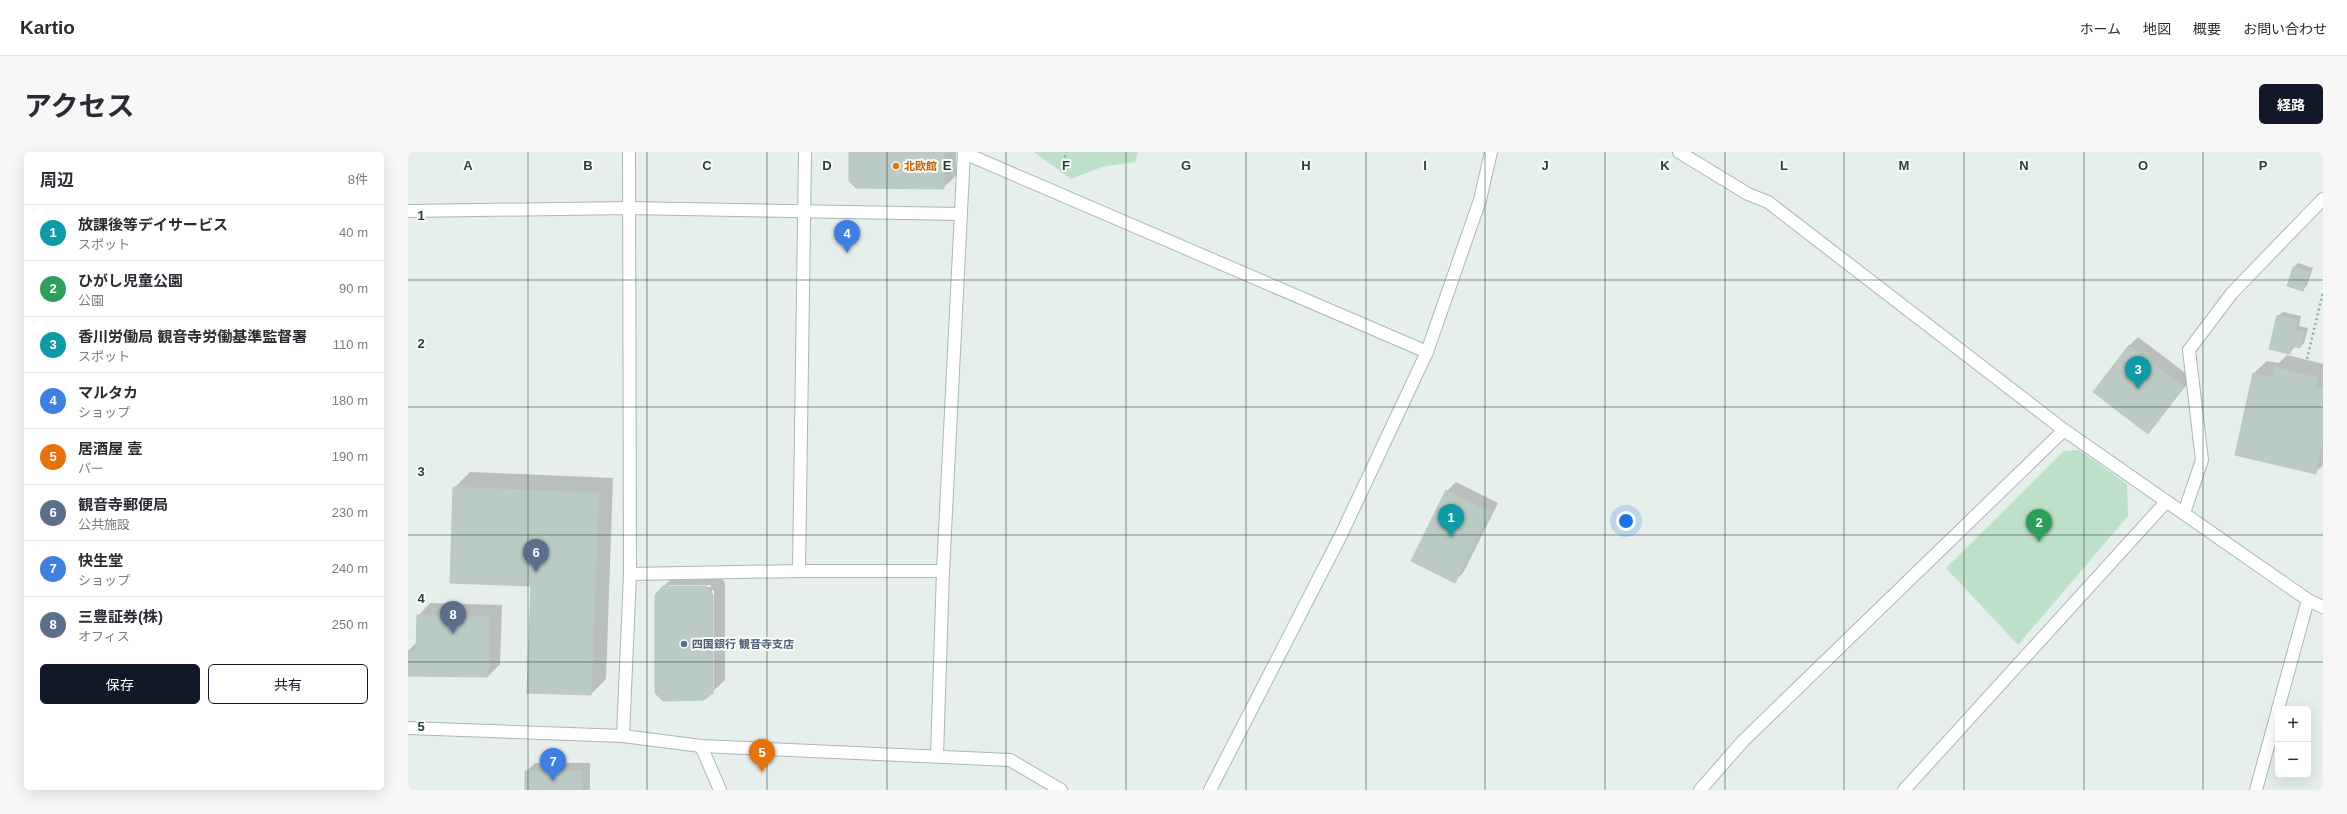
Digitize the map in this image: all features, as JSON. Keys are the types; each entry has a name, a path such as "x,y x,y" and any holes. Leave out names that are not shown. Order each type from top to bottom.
{"street":[{"path":"623,736 630,574 629,152"},
{"path":"800,571 804,152"},
{"path":"937,756 944,571 964,152 1427,352"},
{"path":"1210,790 1341,535 1427,352 1480,200 1491,152"},
{"path":"1679,152 1748,194 1768,202 2064,430 2166,502 2184,512 2308,600 2323,607"},
{"path":"2184,512 2202,460 2189,350 2232,293 2323,199"},
{"path":"408,211 628,208 960,214"},
{"path":"1700,790 1743,742 2064,430"},
{"path":"1904,790 2166,502"},
{"path":"630,574 800,571 944,571"},
{"path":"2279,706 2308,600"},
{"path":"2256,790 2275,721"},
{"path":"408,728 623,736 701,746 1010,760 1061,790"},
{"path":"701,746 720,790"}],"path":[{"path":"2307,359 2323,292"}],"green space":[{"path":"1034,152 1138,152 1135,162 1102,167 1071,179"},
{"path":"2079,450 2127,484 2128,516 2018,645 1946,568 2064,451"}],"building":[{"name":"北欧館","path":"849,152 944,152 944,189 856,188 849,181"},
{"path":"2293,267 2309,272 2303,291 2287,286"},
{"path":"2277,315 2298,320 2296,330 2305,332 2300,348 2292,346 2290,354 2269,349"},
{"path":"2129,345 2184,387 2148,434 2093,392"},
{"path":"2274,367 2318,378 2316,388 2323,389 2323,440 2316,474 2235,455 2253,373 2272,377"},
{"path":"453,487 599,493 591,695 527,693 531,586 450,583"},
{"path":"1446,490 1490,512 1455,583 1411,561"},
{"name":"四国銀行 観音寺支店","path":"663,586 706,586 713,595 713,693 704,700 663,701 655,693 655,595"},
{"path":"417,615 490,617 488,677 408,676 408,651 416,651"},
{"path":"525,771 582,771 582,790 525,790"}],"place":[{"name":"北欧館","path":"896,166"},
{"name":"マルタカ","path":"847,253"},
{"name":"香川労働局 観音寺労働基準監督署","path":"2138,389"},
{"name":"放課後等デイサービス","path":"1451,537"},
{"name":"ひがし児童公園","path":"2039,542"},
{"name":"観音寺郵便局","path":"536,572"},
{"name":"三豊証券(株)","path":"453,634"},
{"name":"四国銀行 観音寺支店","path":"684,644"},
{"name":"居酒屋 壹","path":"762,772"},
{"name":"快生堂","path":"553,781"}]}
